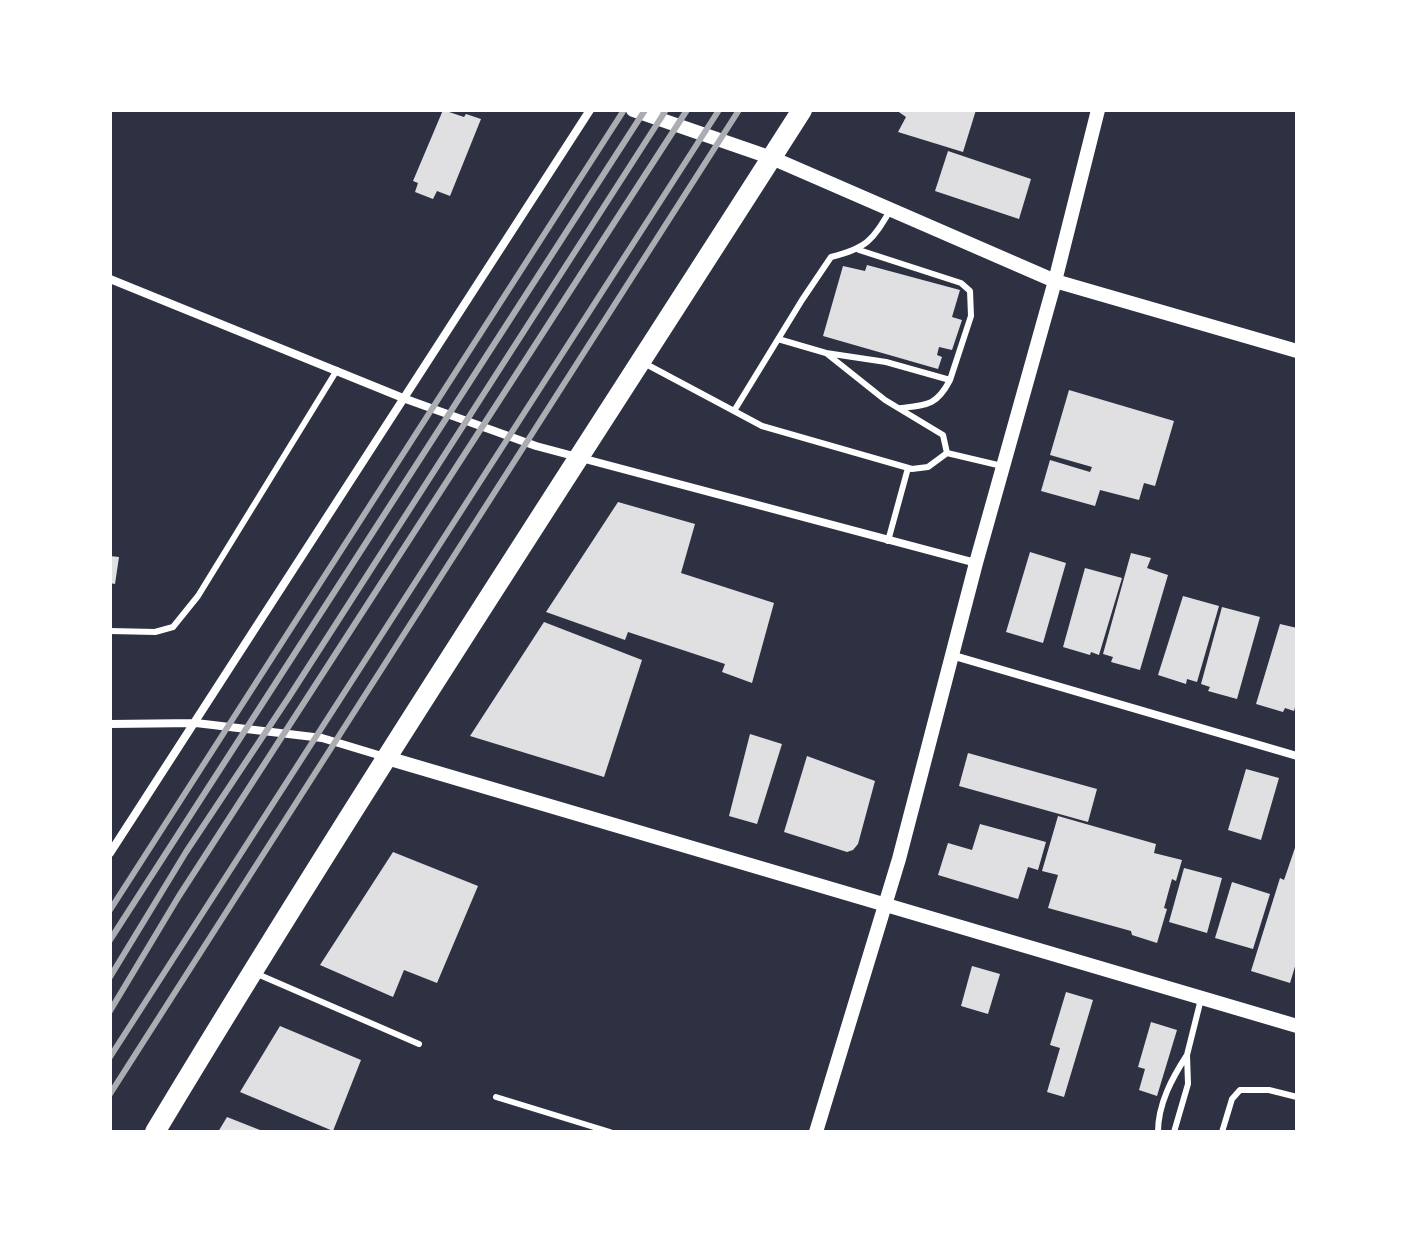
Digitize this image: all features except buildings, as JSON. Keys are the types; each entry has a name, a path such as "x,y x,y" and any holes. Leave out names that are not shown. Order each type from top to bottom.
{"main road":[{"path":"155,1132 251,972 802,110"}],"street":[{"path":"110,853 590,110"},
{"path":"633,110 772,158 1055,281 1297,351"},
{"path":"816,1132 899,859 1098,110"},
{"path":"110,279 403,398 536,446 976,563"},
{"path":"951,655 1297,756"},
{"path":"110,724 196,723 322,738 1297,1026"}],"lane":[{"path":"859,250 879,229 891,209"},
{"path":"734,411 831,257 859,250 961,283 970,291 971,316 950,380 941,396 926,406 901,408"},
{"path":"778,339 826,353 886,362 950,380"},
{"path":"826,353 885,400 943,435 947,453"},
{"path":"641,361 762,426 908,468 928,467 947,453 1004,466"},
{"path":"110,631 155,632 173,627 198,596 337,370"},
{"path":"888,541 908,468"},
{"path":"251,972 419,1044"},
{"path":"1174,1132 1188,1084 1187,1055 1202,997"},
{"path":"1158,1132 1171,1079 1187,1055"},
{"path":"1222,1132 1232,1099 1240,1090 1269,1090 1297,1097"},
{"path":"496,1097 610,1132"}],"railway":[{"path":"110,910 624,110"},
{"path":"110,940 645,110"},
{"path":"110,977 186,852 666,110"},
{"path":"110,1011 179,896 687,110"},
{"path":"110,1057 719,110"},
{"path":"110,1094 739,110"}]}
